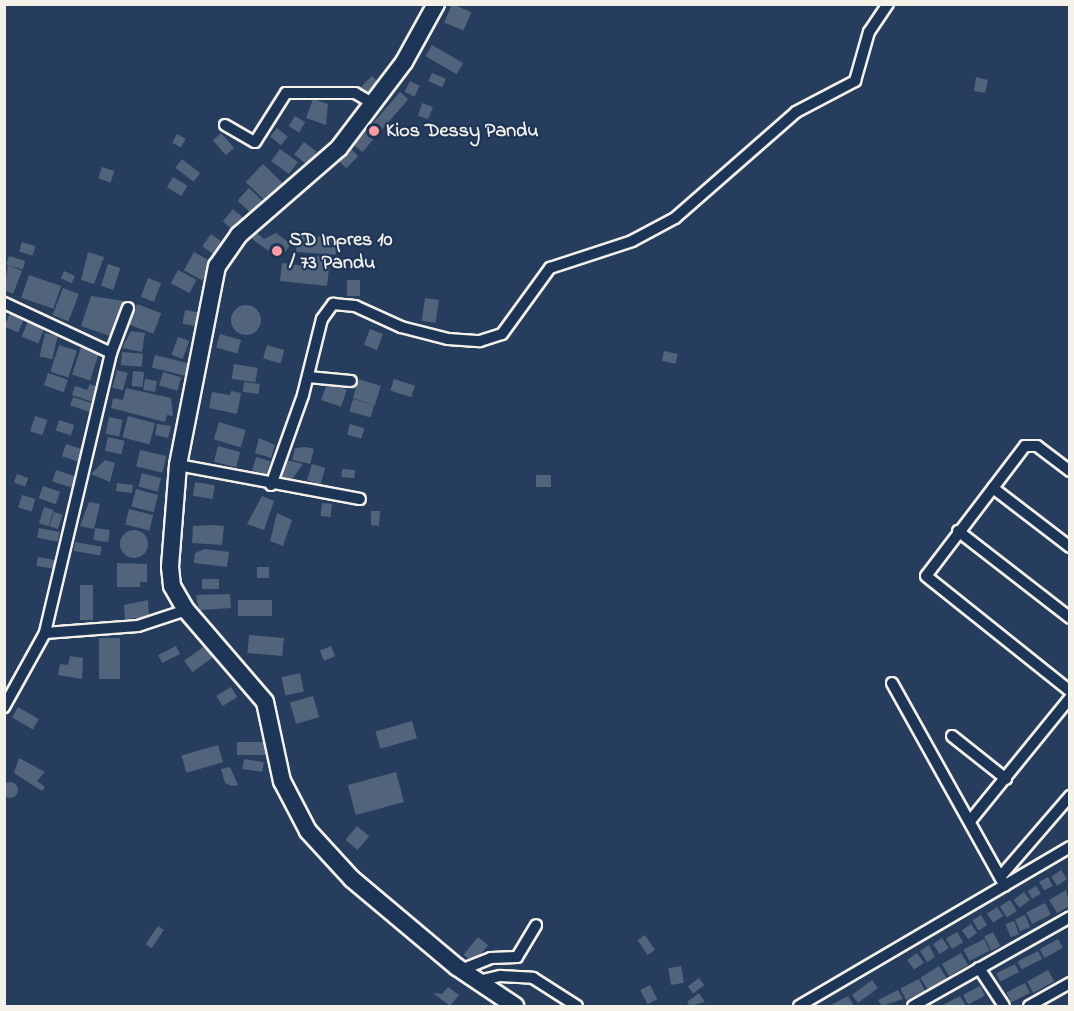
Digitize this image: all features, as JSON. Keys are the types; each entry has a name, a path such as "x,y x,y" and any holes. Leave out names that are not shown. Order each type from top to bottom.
{"highway":[{"path":"436,4 404,62 332,156 239,235 217,266 178,465 170,567 172,586 186,610 265,702 282,781 308,831 352,879 462,970 515,1006"}],"street":[{"path":"271,485 308,377 321,319 333,304 355,306 401,327 448,339 480,341 502,334 550,268 632,241 675,218 796,112 855,81 869,32 888,4"},
{"path":"225,125 255,142 286,93 355,93 372,103"},
{"path":"4,303 111,353"},
{"path":"4,707 45,633 111,353 128,308"},
{"path":"308,377 351,381"},
{"path":"1070,471 1031,443 958,531 926,576 1070,691"},
{"path":"178,465 271,485 360,499"},
{"path":"993,488 1070,547"},
{"path":"958,531 1070,618"},
{"path":"45,633 138,626 186,610"},
{"path":"892,683 1003,881"},
{"path":"970,821 1070,698"},
{"path":"952,736 1006,779"},
{"path":"1003,881 1070,796"},
{"path":"807,1005 1003,881 1070,848"},
{"path":"913,1006 1070,916"},
{"path":"462,970 491,958 521,955 536,925"},
{"path":"980,968 1004,1006"},
{"path":"478,981 500,976 533,978 577,1006"},
{"path":"1029,1006 1070,983"}],"building":[{"path":"452,4 471,12 464,31 444,22"},
{"path":"432,45 463,63 457,74 426,56"},
{"path":"432,73 446,79 442,87 428,81"},
{"path":"372,76 380,84 367,97 359,89"},
{"path":"976,77 988,80 985,93 974,91"},
{"path":"410,81 420,86 414,97 405,92"},
{"path":"400,92 408,99 362,152 354,145"},
{"path":"313,99 328,104 326,125 306,118"},
{"path":"422,103 433,107 428,119 418,116"},
{"path":"295,116 305,122 299,132 289,126"},
{"path":"277,128 288,137 281,145 270,137"},
{"path":"221,133 234,148 226,155 213,140"},
{"path":"177,134 186,139 181,148 172,143"},
{"path":"304,142 317,152 307,164 294,155"},
{"path":"349,147 358,156 346,168 337,159"},
{"path":"280,149 298,162 289,174 271,161"},
{"path":"182,159 200,173 193,182 175,168"},
{"path":"263,164 284,184 266,202 246,182"},
{"path":"102,167 114,171 111,182 98,178"},
{"path":"173,177 188,186 181,196 167,187"},
{"path":"249,188 263,201 251,213 237,200"},
{"path":"233,209 245,219 235,232 223,221"},
{"name":"SD Inpres 10 / 73 Pandu","path":"257,233 264,239 276,233 291,244 280,259 252,239"},
{"path":"211,234 226,245 218,257 202,246"},
{"path":"297,235 337,238 336,255 296,252"},
{"path":"22,242 35,246 32,256 19,252"},
{"path":"88,252 104,257 94,284 81,280"},
{"path":"194,252 212,262 202,281 184,270"},
{"path":"9,256 25,261 23,270 6,265"},
{"path":"313,256 330,258 327,286 280,281 282,263 311,267"},
{"path":"108,264 120,268 113,290 101,286"},
{"path":"8,265 22,271 13,294 4,290"},
{"path":"178,270 197,280 189,293 171,283"},
{"path":"64,271 75,276 72,283 61,278"},
{"path":"29,275 61,286 53,309 21,298"},
{"path":"148,278 161,283 154,302 141,297"},
{"path":"347,280 360,280 360,296 347,296"},
{"path":"63,288 79,294 68,321 53,315"},
{"path":"91,296 124,301 127,309 116,338 81,326"},
{"path":"425,298 439,300 436,323 422,321"},
{"path":"137,304 161,313 153,334 129,325"},
{"path":"246,305 256,310 261,320 256,330 246,335 236,330 231,320 236,310"},
{"path":"185,310 202,313 199,327 183,324"},
{"path":"11,311 25,317 18,333 4,327"},
{"path":"28,321 45,328 38,344 22,337"},
{"path":"370,329 383,334 377,350 364,345"},
{"path":"131,331 145,333 142,352 122,348"},
{"path":"45,333 58,336 52,359 40,356"},
{"path":"220,334 241,340 237,354 216,347"},
{"path":"178,337 189,341 183,359 172,355"},
{"path":"59,345 77,351 68,378 50,372"},
{"path":"267,345 284,350 280,363 263,358"},
{"path":"81,347 99,353 90,380 72,375"},
{"path":"664,351 678,354 676,364 662,361"},
{"path":"122,352 143,354 142,367 121,365"},
{"path":"155,355 188,363 185,376 152,368"},
{"path":"234,364 258,368 255,383 232,379"},
{"path":"117,370 128,373 123,390 112,387"},
{"path":"133,371 144,372 143,387 132,386"},
{"path":"163,372 181,377 177,391 159,385"},
{"path":"48,373 68,380 64,392 44,385"},
{"path":"145,379 157,381 155,392 143,390"},
{"path":"359,379 381,386 375,405 353,398"},
{"path":"394,379 415,386 411,397 390,390"},
{"path":"244,382 260,384 259,394 243,392"},
{"path":"327,383 347,390 341,407 321,400"},
{"path":"90,384 100,388 96,403 72,395 75,386 87,390"},
{"path":"126,388 171,398 173,416 167,415 165,422 111,408 113,398 123,400"},
{"path":"231,391 241,393 237,414 209,408 212,392 230,395"},
{"path":"73,397 97,405 94,413 70,406"},
{"path":"353,399 374,405 371,418 349,411"},
{"path":"35,416 47,420 42,435 30,431"},
{"path":"128,416 155,423 149,444 122,437"},
{"path":"109,417 123,420 119,437 105,434"},
{"path":"59,420 74,425 71,435 56,430"},
{"path":"219,422 246,430 241,447 214,439"},
{"path":"157,424 171,426 168,438 155,435"},
{"path":"350,424 364,428 361,439 347,435"},
{"path":"108,437 125,441 121,454 105,451"},
{"path":"259,438 275,445 271,458 255,453"},
{"path":"66,444 87,451 83,463 62,456"},
{"path":"218,446 240,452 236,467 214,461"},
{"path":"295,448 314,449 310,464 292,460"},
{"path":"140,450 166,456 162,473 136,467"},
{"path":"256,457 270,461 267,475 252,470"},
{"path":"105,460 115,463 110,482 91,474"},
{"path":"287,460 303,464 290,482 282,477"},
{"path":"312,464 325,468 320,484 307,480"},
{"path":"342,469 355,470 354,478 341,477"},
{"path":"56,470 75,476 71,488 52,481"},
{"path":"142,473 161,478 158,492 138,487"},
{"path":"17,474 28,478 25,487 14,482"},
{"path":"536,475 551,475 551,487 536,487"},
{"path":"195,482 215,485 213,499 193,496"},
{"path":"117,483 133,485 132,493 116,491"},
{"path":"43,486 60,492 56,504 39,498"},
{"path":"136,489 158,495 154,512 131,506"},
{"path":"22,495 35,499 32,512 18,507"},
{"path":"262,496 274,501 264,530 247,524"},
{"path":"89,502 100,504 94,529 80,526"},
{"path":"322,503 332,504 331,517 321,516"},
{"path":"44,507 54,510 49,526 39,523"},
{"path":"129,509 153,515 149,531 125,525"},
{"path":"371,511 380,511 379,526 371,525"},
{"path":"54,512 63,515 58,529 49,526"},
{"path":"277,513 292,520 283,546 270,541"},
{"path":"193,526 224,526 222,545 192,543"},
{"path":"39,528 60,532 58,542 37,538"},
{"path":"95,528 110,530 108,542 93,540"},
{"path":"134,530 144,534 148,544 144,554 134,558 124,554 120,544 124,534"},
{"path":"75,542 102,547 100,556 73,551"},
{"path":"205,549 229,552 227,567 194,563 195,553"},
{"path":"38,557 55,560 53,569 36,566"},
{"path":"117,563 147,564 147,582 140,582 140,587 117,587"},
{"path":"257,567 269,567 269,578 257,578"},
{"path":"202,579 219,579 219,589 202,589"},
{"path":"80,585 93,585 93,620 80,620"},
{"path":"230,594 231,608 200,610 196,595"},
{"path":"148,600 149,617 125,619 124,605"},
{"path":"238,600 272,600 272,616 238,616"},
{"path":"249,635 284,638 282,656 247,653"},
{"path":"99,638 120,638 120,679 99,679"},
{"path":"206,645 214,656 192,672 184,661"},
{"path":"176,646 180,654 162,663 158,655"},
{"path":"331,646 335,656 324,661 320,650"},
{"path":"70,656 83,658 82,679 58,675 60,664 68,665"},
{"path":"300,673 304,692 285,696 281,677"},
{"path":"231,687 237,697 223,706 216,696"},
{"path":"313,696 319,717 296,724 290,703"},
{"path":"18,707 39,719 33,729 12,717"},
{"path":"412,721 417,738 380,749 375,731"},
{"path":"237,742 265,742 265,755 237,755"},
{"path":"218,745 223,762 186,773 181,755"},
{"path":"19,758 45,772 37,781 45,787 42,791 14,773"},
{"path":"244,759 264,762 262,772 242,769"},
{"path":"230,767 238,785 232,786 225,783 221,769"},
{"path":"396,772 404,802 356,815 348,785"},
{"path":"10,782 18,790 10,798 2,790"},
{"path":"357,826 369,836 358,850 345,840"},
{"path":"1061,870 1067,879 1057,886 1051,877"},
{"path":"1048,877 1053,886 1044,891 1039,882"},
{"path":"1036,886 1041,894 1032,899 1028,891"},
{"path":"1066,890 1070,906 1057,913 1049,900"},
{"path":"1024,892 1030,900 1020,908 1014,900"},
{"path":"1010,900 1017,911 1007,917 1000,906"},
{"path":"1045,903 1051,915 1032,924 1026,913"},
{"path":"997,907 1003,916 993,923 987,914"},
{"path":"981,915 987,925 979,930 972,920"},
{"path":"1025,915 1030,927 1020,931 1015,919"},
{"path":"1014,921 1019,934 1011,937 1006,924"},
{"path":"971,924 977,933 968,939 962,930"},
{"path":"158,926 164,930 152,948 146,944"},
{"path":"957,932 963,942 952,949 946,939"},
{"path":"993,932 1000,946 991,951 984,937"},
{"path":"645,935 655,950 648,955 638,940"},
{"path":"478,937 488,945 474,963 464,955"},
{"path":"942,938 949,948 940,954 933,944"},
{"path":"984,939 990,951 969,961 964,949"},
{"path":"1058,939 1063,948 1044,958 1040,949"},
{"path":"929,945 935,957 927,962 920,951"},
{"path":"1038,951 1042,959 1022,969 1018,961"},
{"path":"917,953 924,963 914,970 907,960"},
{"path":"961,953 968,965 949,976 942,964"},
{"path":"1015,964 1019,972 1000,982 996,974"},
{"path":"681,966 684,983 671,985 668,968"},
{"path":"939,966 947,979 928,990 920,978"},
{"path":"1048,970 1054,981 1033,993 1027,982"},
{"path":"699,978 704,985 693,994 688,986"},
{"path":"919,979 925,991 906,1000 900,989"},
{"path":"872,980 878,988 858,1003 852,995"},
{"path":"1025,983 1030,993 1011,1002 1006,993"},
{"path":"650,985 657,999 647,1004 640,990"},
{"path":"980,986 985,996 968,1004 963,995"},
{"path":"448,987 459,995 450,1006 433,993 442,994"},
{"path":"898,990 903,999 882,1006 878,1000"},
{"path":"699,993 705,1002 690,1006 687,1002"},
{"path":"848,996 854,1006 829,1006"},
{"path":"960,996 966,1006 941,1006"}],"place":[{"name":"Kios Dessy Pandu","path":"374,131"},
{"name":"SD Inpres 10 / 73 Pandu","path":"277,251"}]}
